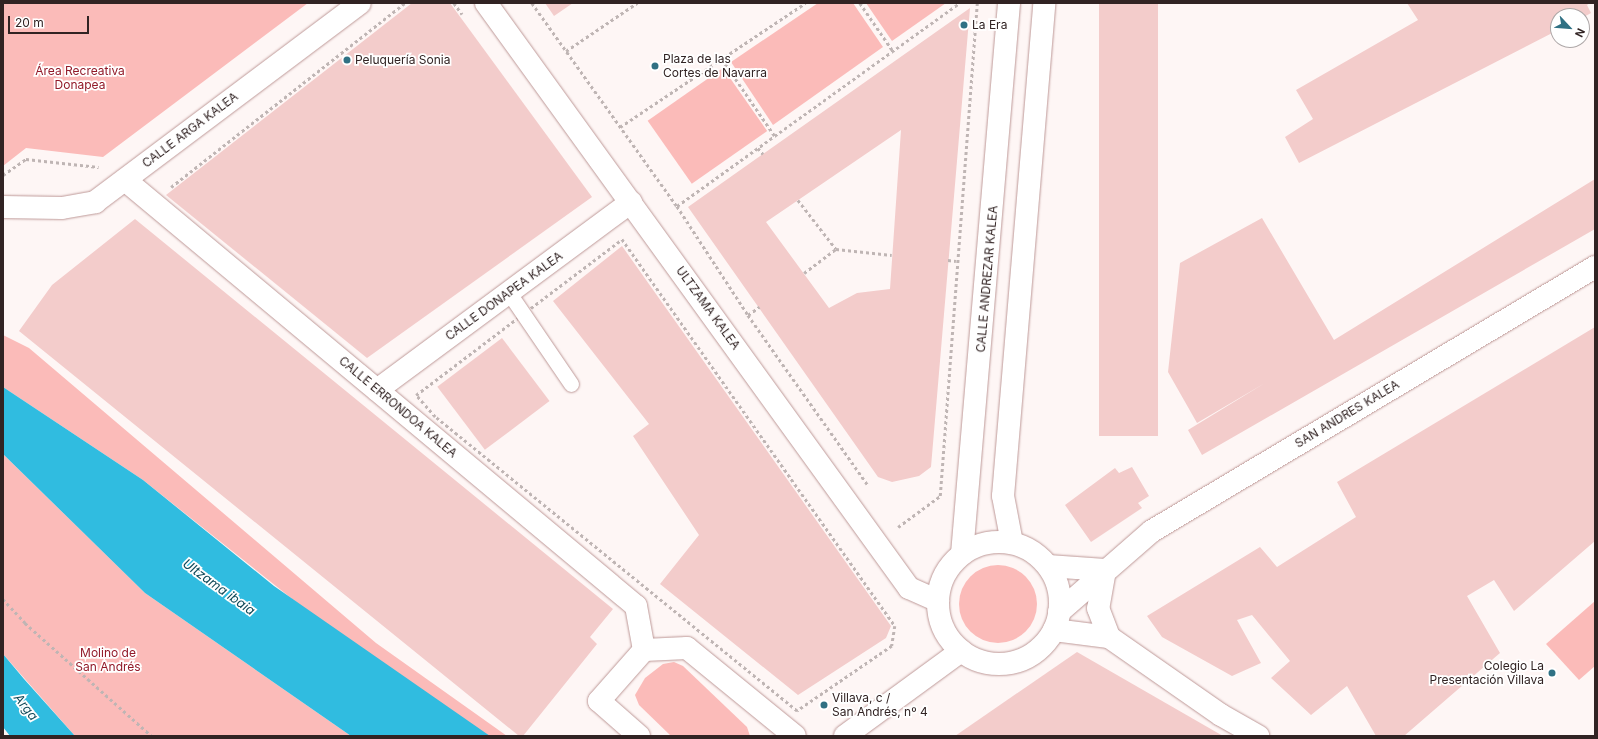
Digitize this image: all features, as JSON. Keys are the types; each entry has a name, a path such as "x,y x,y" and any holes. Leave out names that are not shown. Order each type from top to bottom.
{"street":[{"name":"CALLE ARGA KALEA","path":"3,207 62,208 95,202 360,3"},
{"name":"ULTZAMA KALEA","path":"486,3 908,588 938,602"},
{"name":"CALLE ANDREZAR KALEA","path":"962,554 1009,3"},
{"path":"1012,544 1004,496 1044,3"},
{"name":"CALLE ERRONDOA KALEA","path":"125,180 636,606 644,650"},
{"name":"CALLE DONAPEA KALEA","path":"377,390 631,202"},
{"name":"SAN ANDRES KALEA","path":"1056,621 1105,570 1152,531 1595,267"},
{"path":"995,542 1012,544 1032,552 1048,566 1058,588 1056,621 1034,652 1012,663 994,664 976,660 961,651 948,637 940,620 938,602 941,584 950,567 962,554 978,546 995,542"},
{"path":"1048,566 1105,570 1098,608 1109,636"},
{"path":"1056,621 1109,636 1221,715 1258,736"},
{"path":"639,736 599,701 644,650 687,648 795,736"},
{"path":"845,736 961,651"}],"lane":[{"path":"509,293 571,384"}],"path":[{"path":"166,191 405,3"},
{"path":"532,3 677,206 748,315 871,489"},
{"path":"566,51 637,3"},
{"path":"620,127 805,3"},
{"path":"860,3 893,51"},
{"path":"677,206 960,3"},
{"path":"894,522 898,528 940,496 956,261 977,3"},
{"path":"722,59 775,136"},
{"path":"758,148 763,154"},
{"path":"3,175 26,159 106,168"},
{"path":"798,200 836,249"},
{"path":"622,239 895,626 892,646 797,711"},
{"path":"804,273 836,249 892,255"},
{"path":"948,260 956,261"},
{"path":"748,315 759,307"},
{"path":"3,599 25,623 152,736"}],"green space":[{"name":"Área Recreativa Donapea","path":"3,3 308,3 103,157 26,148 3,166"},
{"path":"818,3 853,3 883,47 773,125 731,62"},
{"path":"866,3 946,3 892,41"},
{"path":"723,68 767,131 692,184 648,121"},
{"path":"3,335 29,348 376,643 507,736 464,736 143,480 3,387"},
{"name":"Molino de San Andrés","path":"3,454 145,593 351,736 75,736 3,654"},
{"path":"998,565 1013,568 1026,576 1034,589 1037,604 1034,619 1026,632 1013,640 998,643 983,640 970,632 962,619 959,604 962,589 970,576 983,568"},
{"path":"1595,601 1595,666 1579,680 1546,644"},
{"path":"674,662 683,666 747,727 750,736 671,736 639,705 635,695 645,678 663,664"}],"water":[{"name":"Ultzama ibaia","path":"3,387 143,480 274,586 490,736 351,736 145,593 3,454"},
{"name":"Arga","path":"3,654 75,736 10,736 3,727"}],"building":[{"path":"412,3 450,3 592,197 367,358 166,195"},
{"path":"545,3 573,3 554,16"},
{"path":"1099,3 1158,3 1158,436 1099,436"},
{"path":"1407,3 1590,3 1587,5 1588,8 1550,8 1550,34 1299,163 1285,137 1313,119 1296,90 1418,20"},
{"path":"970,8 931,467 919,476 892,482 878,477 688,207","holes":["901,130 890,289 857,293 829,308 766,222"]},
{"path":"1595,179 1595,229 1202,455 1188,430 1265,383 1197,423 1168,372 1180,263 1262,218 1334,340"},
{"path":"135,219 613,609 590,637 597,644 523,736 519,736 19,331 52,285"},
{"path":"622,246 891,626 886,638 798,695 660,584 699,535 633,436 649,424 553,301"},
{"path":"1595,327 1595,541 1514,611 1494,580 1467,596 1500,653 1404,736 1376,736 1347,686 1311,715 1271,678 1290,661 1252,615 1237,620 1261,663 1232,676 1162,637 1147,616 1260,547 1277,567 1356,517 1337,482"},
{"path":"502,338 550,401 485,450 437,387"},
{"path":"1132,467 1149,496 1138,503 1142,508 1091,542 1065,505 1115,468 1119,473"},
{"path":"1077,652 1223,736 955,736"}],"place":[{"name":"La Era","path":"964,25"},
{"name":"Peluquería Sonia","path":"347,60"},
{"name":"Plaza de las Cortes de Navarra","path":"655,66"},
{"name":"Colegio La Presentación Villava","path":"1552,673"},
{"name":"Villava, c / San Andrés, nº 4","path":"824,705"}]}
